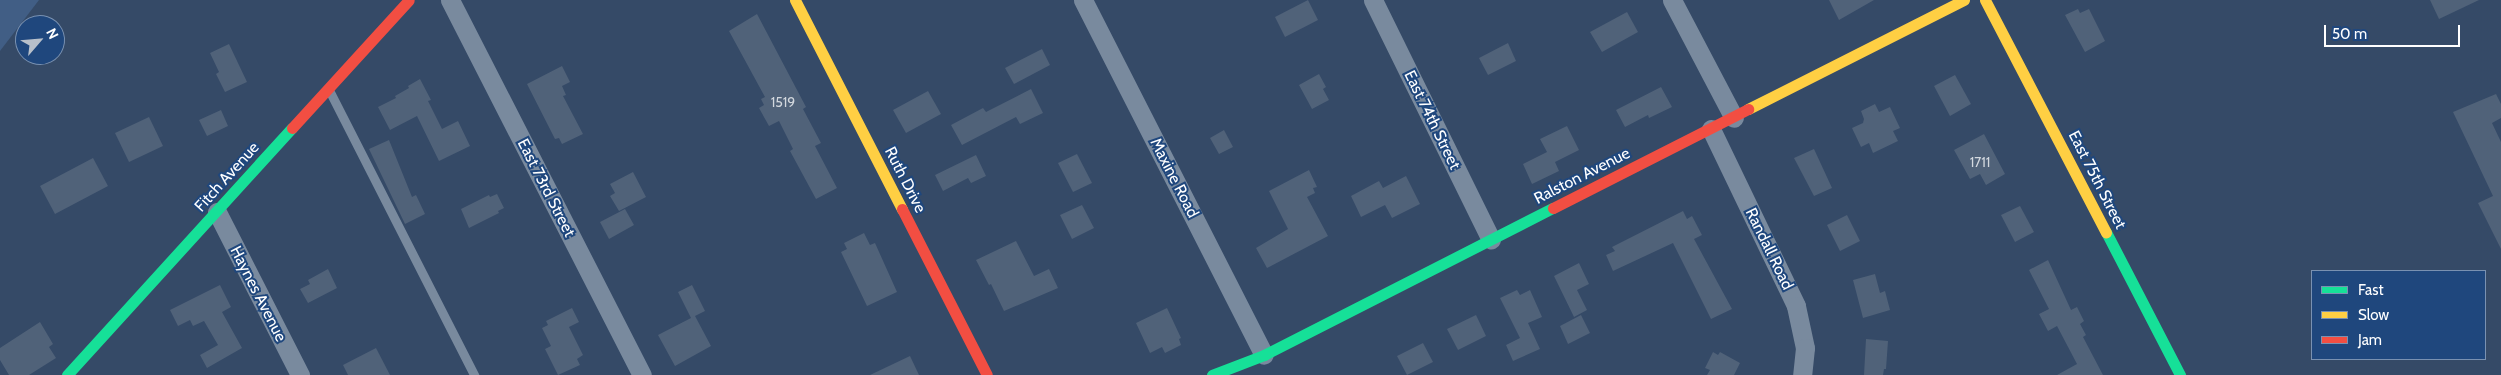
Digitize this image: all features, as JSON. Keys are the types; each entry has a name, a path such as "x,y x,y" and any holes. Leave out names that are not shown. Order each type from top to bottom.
{"street":[{"name":"Fitch Avenue","path":"67,375 409,0"},
{"name":"East 73rd Street","path":"450,0 642,375"},
{"name":"Ruth Drive","path":"795,0 987,375"},
{"name":"Maxine Road","path":"1083,0 1264,355"},
{"name":"East 74th Street","path":"1373,0 1491,240"},
{"path":"1672,0 1734,118"},
{"name":"Ralston Avenue","path":"1212,375 1264,355 1711,130 1964,0"},
{"name":"East 75th Street","path":"1985,0 2180,375"},
{"name":"Randall Road","path":"1711,130 1796,306 1805,348 1802,375"},
{"name":"Haynes Avenue","path":"217,212 300,375"}],"lane":[{"path":"328,89 474,375"}],"water":[{"path":"0,0 39,0 28,15 15,15 15,31 0,51"}],"building":[{"path":"1308,0 1318,20 1285,37 1275,17"},
{"path":"1829,0 1874,0 1839,20"},
{"path":"2430,0 2479,0 2439,19"},
{"path":"2078,9 2080,13 2089,9 2105,41 2085,52 2065,15"},
{"path":"1627,12 1638,32 1602,52 1590,32"},
{"path":"757,14 806,107 803,109 821,143 815,146 837,188 816,199 790,151 793,149 779,121 769,126 759,108 764,105 761,99 765,97 729,31"},
{"path":"1508,43 1516,61 1488,75 1479,58"},
{"path":"229,44 247,82 225,92 216,74 219,72 210,53"},
{"path":"1042,49 1050,65 1014,84 1005,68"},
{"path":"562,66 570,82 562,86 566,95 563,96 583,134 562,144 559,138 555,139 527,84"},
{"path":"1319,74 1326,87 1323,89 1329,100 1312,109 1299,85"},
{"path":"1955,75 1971,104 1950,116 1934,86"},
{"path":"420,79 431,100 428,101 442,129 458,121 470,146 439,161 417,116 390,130 378,107 396,98 395,96"},
{"path":"1661,87 1672,107 1649,118 1648,115 1625,127 1616,110"},
{"path":"1031,89 1043,113 1020,124 1016,117 962,145 951,125 983,108 986,112"},
{"path":"928,91 941,114 906,133 893,110"},
{"path":"2496,94 2501,104 2501,118 2492,123 2501,142 2501,249 2478,203 2493,196 2453,112"},
{"path":"1875,104 1879,112 1890,107 1900,128 1893,131 1898,141 1873,153 1869,143 1861,147 1852,128 1863,123 1864,119 1861,111"},
{"path":"221,110 228,126 207,136 199,120"},
{"path":"149,117 163,146 129,162 115,133"},
{"path":"1567,126 1579,150 1555,162 1559,171 1532,184 1523,164 1547,152 1540,139"},
{"path":"1224,130 1233,147 1219,154 1210,138"},
{"path":"1984,134 2005,174 1986,185 1980,174 1970,179 1954,150"},
{"path":"389,140 412,197 416,195 425,214 405,224 369,149"},
{"path":"1814,149 1832,188 1814,196 1794,158"},
{"path":"1077,154 1092,183 1073,192 1058,163"},
{"path":"976,155 986,176 971,183 968,178 943,191 935,175"},
{"path":"93,158 108,186 55,214 40,186"},
{"path":"1309,170 1317,187 1313,188 1315,193 1307,197 1328,236 1267,268 1256,248 1288,229 1269,191"},
{"path":"633,172 646,197 619,211 610,196 615,193 610,184"},
{"path":"1406,176 1420,204 1392,218 1385,205 1361,217 1351,196 1379,181 1383,188"},
{"path":"497,194 504,208 498,211 499,213 469,228 461,209 489,195 490,197"},
{"path":"1082,205 1094,228 1072,239 1060,215"},
{"path":"2020,206 2034,232 2015,242 2001,215"},
{"path":"625,209 634,225 609,239 600,222"},
{"path":"1683,211 1687,219 1692,216 1702,235 1694,239 1732,309 1711,319 1673,243 1613,271 1606,255 1615,251 1612,247"},
{"path":"1847,215 1860,241 1840,251 1827,225"},
{"path":"864,233 870,245 875,243 897,292 867,306 841,252 847,249 844,243"},
{"path":"1016,241 1034,276 1049,269 1058,288 1004,311 991,284 989,285 976,260"},
{"path":"2048,260 2071,310 2077,307 2084,321 2080,324 2086,335 2083,337 2103,375 2057,375 2077,364 2057,326 2048,331 2039,314 2049,309 2029,270"},
{"path":"1579,263 1589,284 1577,290 1587,310 1574,317 1554,276"},
{"path":"328,269 337,288 308,303 300,289 310,284 308,280"},
{"path":"1875,274 1880,293 1885,291 1890,310 1863,318 1853,280"},
{"path":"220,285 231,307 222,312 242,348 207,368 200,355 218,345 204,321 193,326 190,320 178,326 170,310"},
{"path":"692,285 705,311 695,316 711,346 675,366 658,335 691,318 678,292"},
{"path":"1517,290 1520,295 1530,290 1542,317 1528,323 1540,349 1513,361 1506,345 1520,338 1500,298"},
{"path":"572,308 579,322 569,327 583,355 577,359 580,365 558,375 545,349 551,346 542,328 548,325 546,321"},
{"path":"1167,308 1181,338 1179,339 1181,345 1165,353 1162,347 1150,353 1136,323"},
{"path":"1476,315 1486,336 1458,350 1447,329"},
{"path":"1581,315 1590,333 1568,344 1560,326"},
{"path":"40,322 53,344 49,347 56,358 29,375 9,375 0,360 0,348"},
{"path":"1866,339 1888,341 1886,369 1884,369 1883,375 1864,375"},
{"path":"1423,343 1433,362 1407,375 1397,356"},
{"path":"376,348 390,375 348,375 343,365"},
{"path":"1713,352 1718,355 1720,352 1740,363 1734,375 1707,375 1710,370 1705,368"},
{"path":"910,356 919,375 870,375"}],"traffic: fast":[{"path":"67,375 292,128"},
{"path":"1212,375 1264,355 1553,208"},
{"path":"2106,232 2180,375"}],"traffic: slow":[{"path":"795,0 902,209"},
{"path":"1748,109 1964,0"},
{"path":"1985,0 2106,232"}],"traffic: jam":[{"path":"292,128 409,0"},
{"path":"1553,208 1748,109"},
{"path":"902,209 987,375"}]}
